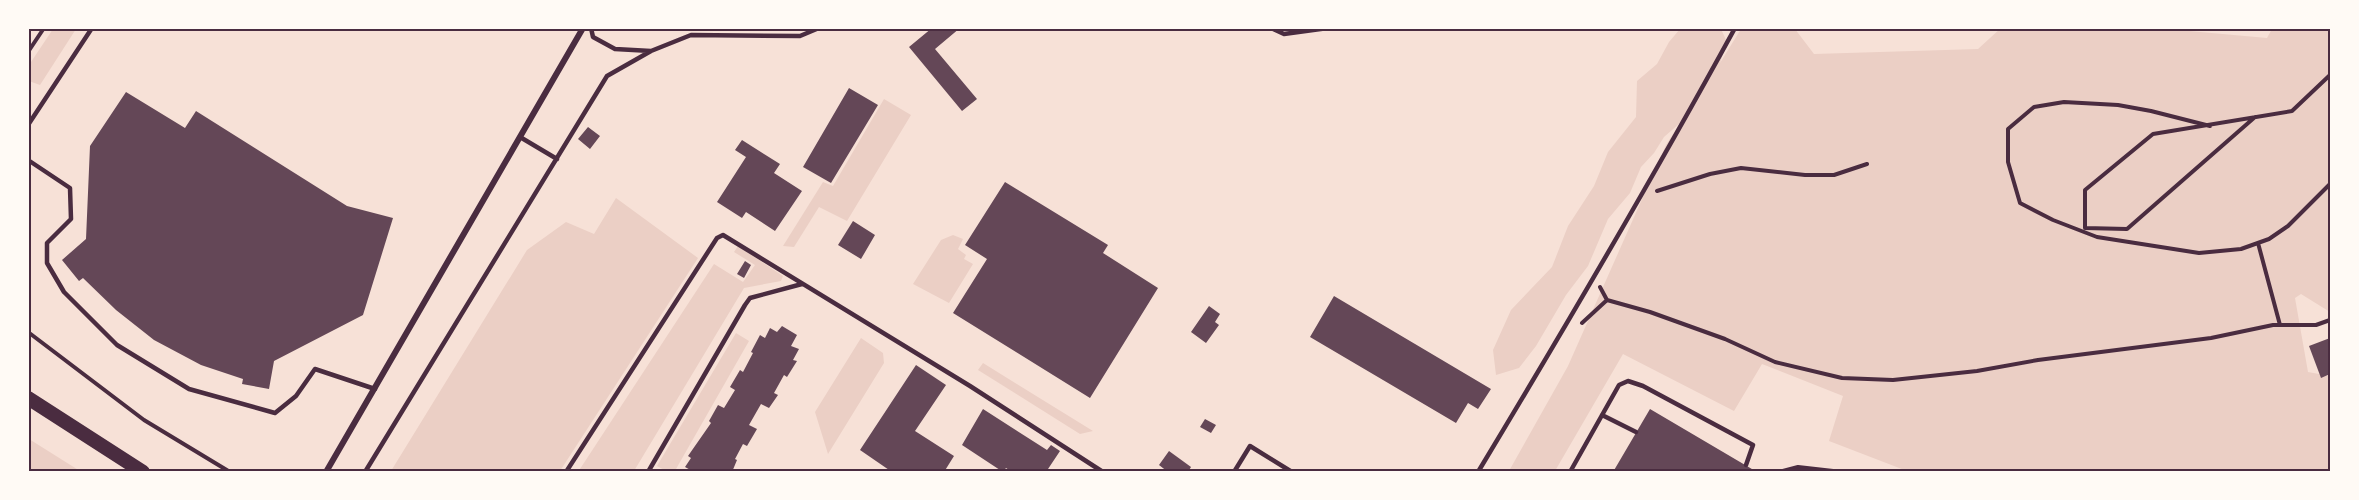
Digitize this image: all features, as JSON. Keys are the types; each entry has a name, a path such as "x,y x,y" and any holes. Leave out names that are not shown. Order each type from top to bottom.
{"main road":[{"path":"28,398 143,471"}],"street":[{"path":"326,471 582,28"}],"lane":[{"path":"28,125 30,118 92,28"},
{"path":"591,28 593,37 615,49 651,51"},
{"path":"365,471 607,76 651,51 691,35 800,36 819,28"},
{"path":"1271,28 1284,34 1328,28"},
{"path":"1478,471 1550,353 1735,28"},
{"path":"520,136 557,159"},
{"path":"28,160 70,188 71,219 47,243 47,263 64,292 117,345 189,389 275,413 296,396 315,369 375,389"},
{"path":"566,471 717,238 723,235 970,386 1103,471"},
{"path":"648,471 750,298 802,284"},
{"path":"1569,471 1619,385 1628,381 1644,386 1753,445 1746,465"},
{"path":"1602,415 1636,432"},
{"path":"1234,471 1250,446 1292,471"}],"path":[{"path":"28,52 44,28"},
{"path":"2255,117 2127,229 2085,228 2085,190 2153,134 2210,126 2255,117 2292,111 2331,75"},
{"path":"2210,126 2118,105 2064,102 2034,107 2008,129 2008,162 2020,203 2053,220 2097,237 2199,254 2241,249 2269,239 2288,226 2331,184"},
{"path":"1643,192 1647,194 1710,174 1741,168 1805,175 1834,175 1867,164"},
{"path":"2258,243 2280,325"},
{"path":"1574,330 1607,300 1650,312 1725,339 1775,362 1842,378 1893,380 1977,371 2038,360 2211,338 2280,325 2316,325 2331,320"},
{"path":"28,332 144,420 230,471"},
{"path":"1794,471 1798,467"},
{"path":"1779,471 1798,467 1842,471"}],"shaded area":[{"path":"2001,28 2156,28 2267,38 2272,29 2330,29 2330,312 2301,294 2295,298 2308,372 2330,376 2330,471 1907,471 1829,441 1843,396 1762,364 1734,411 1623,354 1555,471 1509,471 1568,366 1666,145 1680,123 1664,137 1641,167 1630,193 1608,219 1588,266 1566,295 1536,346 1519,368 1496,375 1493,350 1511,310 1552,267 1568,226 1594,186 1608,152 1636,117 1637,81 1657,64 1669,42 1680,29 1721,29 1727,42 1720,63 1741,29 1795,29 1814,54 1978,49"},
{"path":"53,29 76,29 40,85 29,81 29,65"},
{"path":"884,99 911,115 847,221 819,207 794,247 783,246 823,182 833,186"},
{"path":"616,198 698,258 560,471 391,471 527,250 566,222 594,234"},
{"path":"953,235 963,239 958,249 966,255 964,259 973,264 949,303 913,284 941,240"},
{"path":"738,246 783,276 781,281 744,288 634,471 578,472 714,264 743,282 755,265 734,252"},
{"path":"736,333 749,341 676,469 679,471 666,471 657,466"},
{"path":"861,338 883,353 884,363 828,454 815,412"},
{"path":"983,363 1093,431 1080,434 978,370"},
{"path":"29,439 80,471 29,471"}],"building":[{"path":"932,28 960,28 935,49 977,99 962,111 909,47"},
{"path":"849,88 878,105 831,183 803,167"},
{"path":"126,92 185,128 196,111 347,206 393,218 363,315 274,361 269,389 242,384 243,379 201,365 154,340 116,310 83,278 79,281 62,260 86,239 90,146"},
{"path":"588,127 600,136 590,149 578,139"},
{"path":"742,140 780,164 774,173 802,191 775,231 746,212 742,218 717,202 746,157 735,150"},
{"path":"1005,182 1108,245 1103,253 1158,288 1090,398 953,313 987,259 965,245"},
{"path":"853,221 875,235 861,259 838,245"},
{"path":"745,261 751,265 744,278 737,274"},
{"path":"1334,296 1491,389 1478,409 1468,403 1456,423 1310,337"},
{"path":"1209,306 1220,314 1215,322 1219,325 1206,343 1191,332"},
{"path":"782,326 797,335 791,346 799,349 793,360 797,361 787,377 784,375 774,393 778,395 769,408 761,404 749,425 757,429 747,446 743,444 735,459 737,460 732,472 694,472 685,467 691,458 688,456 711,423 709,421 718,405 724,408 735,390 730,387 740,370 743,372 760,335 765,338 770,328 777,332"},
{"path":"2330,338 2330,374 2321,378 2309,346"},
{"path":"916,365 946,385 915,431 954,456 944,472 892,472 860,450"},
{"path":"983,409 1047,450 1051,445 1060,451 1046,472 1012,472 1006,468 1003,472 962,445"},
{"path":"1650,409 1757,472 1613,472"},
{"path":"1205,419 1216,425 1211,433 1200,427"},
{"path":"1169,451 1191,467 1188,472 1168,472 1159,465"}]}
